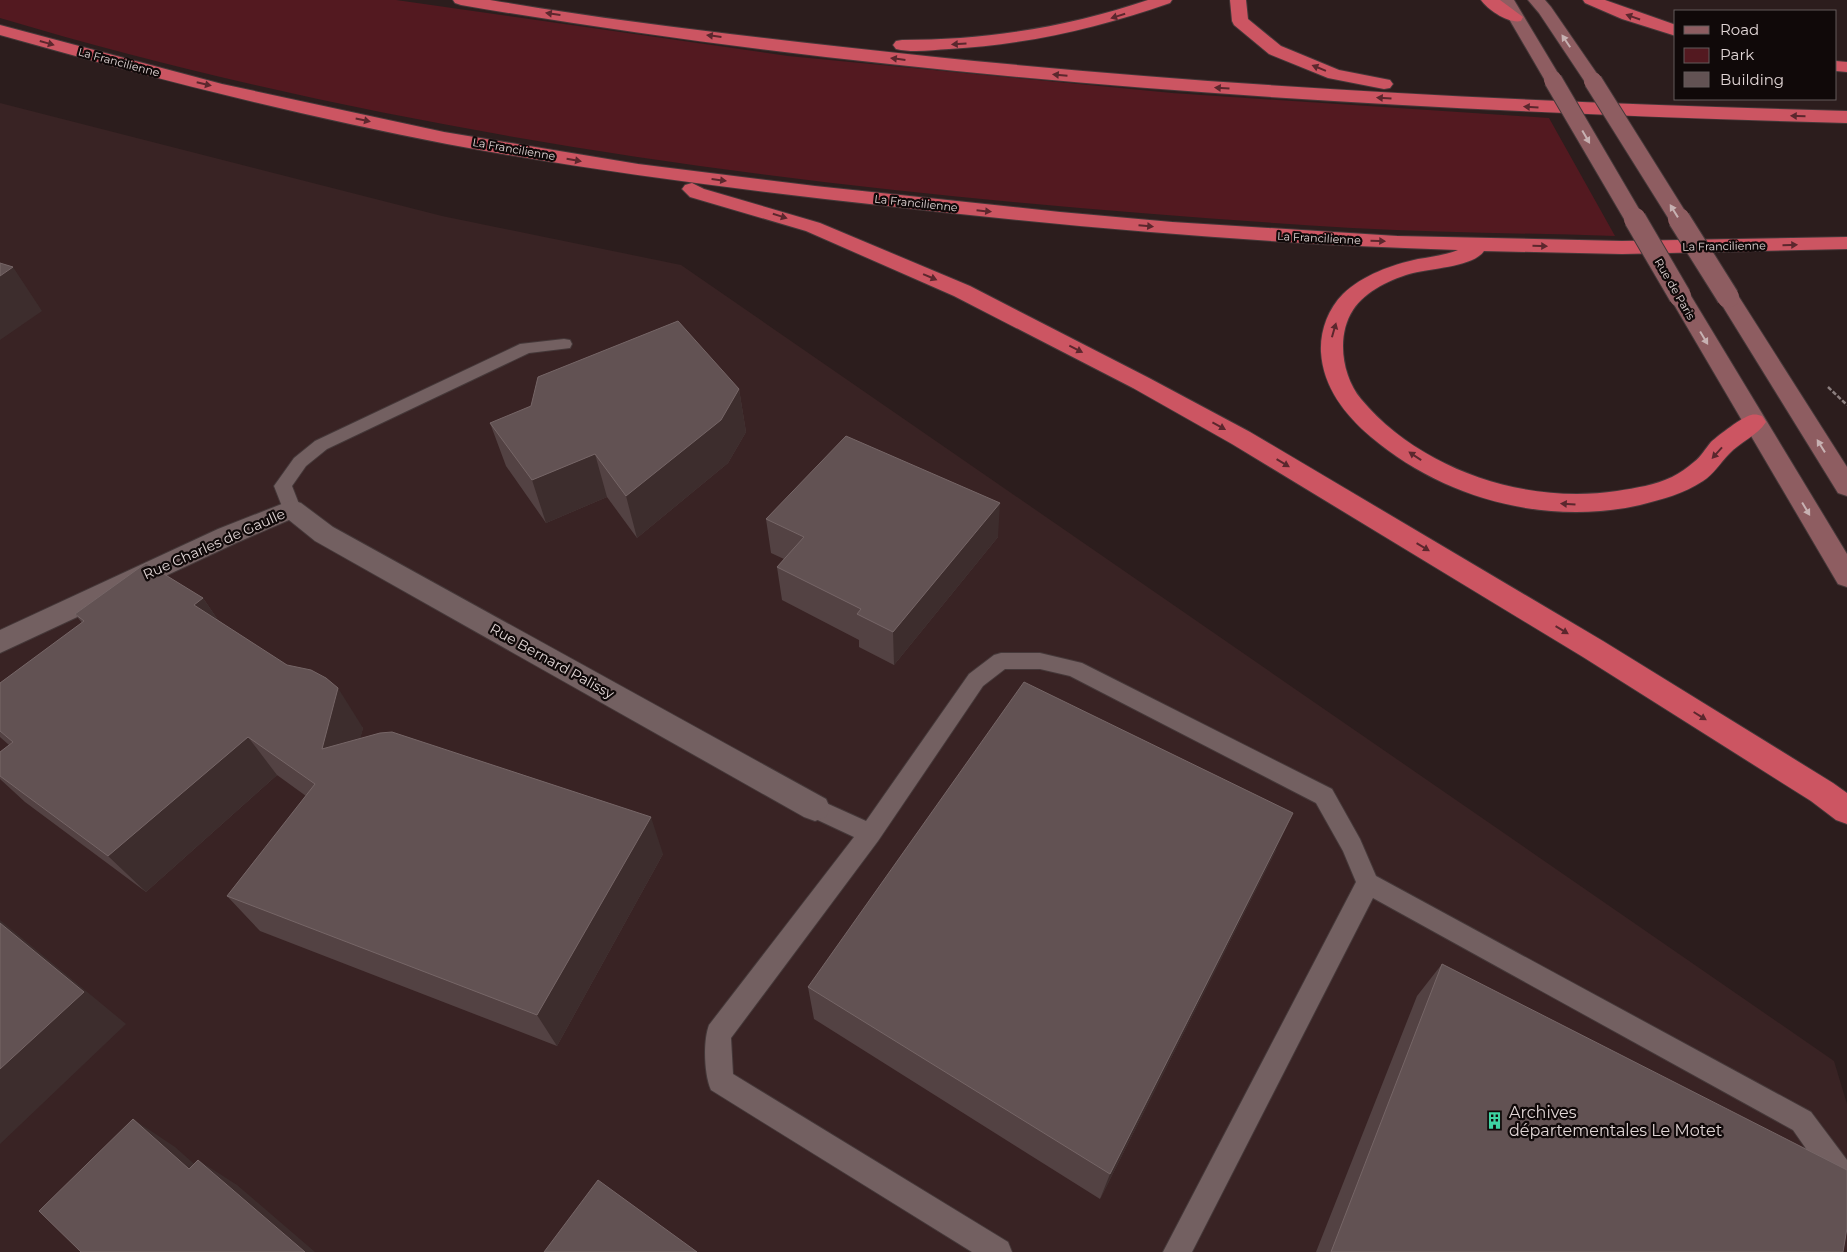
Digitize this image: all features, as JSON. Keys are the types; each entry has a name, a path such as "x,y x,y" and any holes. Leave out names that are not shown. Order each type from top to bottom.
{"highway":[{"path":"461,0 763,43 941,65 1104,79 1450,103 1645,113 1847,117"},
{"path":"763,43 925,46 989,42 1089,25 1164,0"},
{"path":"1238,0 1240,21 1275,50 1334,74 1420,90 1450,103"},
{"path":"1489,0 1515,17"},
{"path":"1591,0 1674,30"},
{"name":"La Francilienne","path":"0,30 155,72 293,105 451,138 590,163 670,174 1064,219 1254,234 1491,246 1625,247 1847,243"},
{"path":"670,174 696,192 813,227 962,291 1142,383 1242,438 1593,649 1822,792 1847,810"},
{"path":"1491,246 1446,261 1411,267 1373,282 1354,295 1341,311 1333,330 1330,348 1333,372 1345,396 1368,422 1422,461 1460,479 1504,494 1544,502 1580,505 1622,500 1668,489 1701,471 1722,447 1754,422"}],"main road":[{"name":"Rue de Paris","path":"1506,0 1847,577"},
{"path":"1536,0 1545,10 1593,81 1847,487"}],"street":[{"name":"Rue Charles de Gaulle","path":"0,642 227,536 292,509"},
{"name":"Rue Bernard Palissy","path":"292,509 324,534 815,808"}],"lane":[{"path":"292,509 283,486 300,462 321,445 526,348 564,344"},
{"path":"998,1252 720,1080 718,1034 870,834 976,680 1001,661 1040,661 1075,669 1324,796 1352,846 1368,882 1802,1121 1842,1175 1847,1206"},
{"path":"815,808 870,834"},
{"path":"1176,1252 1368,882"}],"shaded area":[{"path":"0,103 442,216 681,265 1834,1061 1847,1104 1847,1252 0,1252"}],"green space":[{"path":"0,0 396,0 788,56 1172,93 1549,118 1615,236 1385,230 1181,216 1011,202 840,184 670,162 501,135 332,102 165,63 0,18"}],"building":[{"path":"0,263 13,267 0,276"},
{"path":"678,321 739,389 721,420 626,496 595,454 532,480 490,423 531,406 538,377"},
{"path":"846,436 1000,503 893,632 857,614 861,609 777,567 804,537 766,519"},
{"path":"146,563 203,598 194,605 287,665 311,670 326,678 338,688 322,749 380,733 392,732 651,817 537,1015 227,896 315,784 248,737 108,856 0,776 0,752 13,742 0,731 0,683 84,621 75,614"},
{"path":"1024,682 1293,813 1110,1174 808,987"},
{"path":"0,923 84,992 0,1069"},
{"name":"Archives départementales Le Motet","path":"1442,964 1847,1170 1847,1228 1843,1252 1331,1252"},
{"path":"133,1119 189,1169 198,1160 305,1252 81,1252 39,1211"},
{"path":"598,1180 697,1252 544,1252"}],"place":[{"name":"Archives départementales Le Motet","path":"1495,1121"}]}
